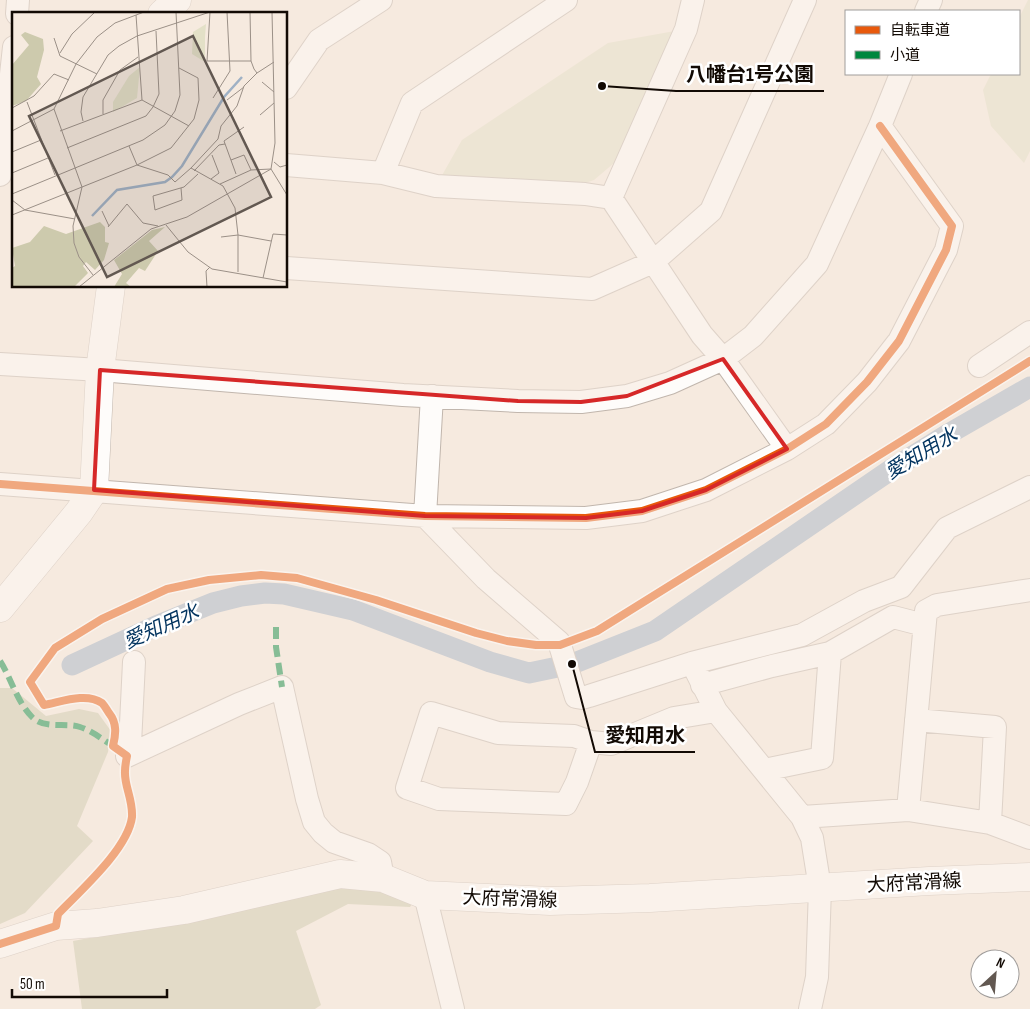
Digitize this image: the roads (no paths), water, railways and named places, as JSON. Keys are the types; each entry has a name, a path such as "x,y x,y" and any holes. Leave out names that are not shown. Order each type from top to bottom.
{"main road":[{"path":"164,12 177,0"},
{"path":"0,608 79,512 94,490 100,370 111,288"},
{"name":"大府常滑線","path":"0,944 56,926 184,910 340,874 383,878 425,894 550,901 650,898 1030,877"}],"street":[{"path":"288,85 319,40 381,0"},
{"path":"383,173 412,103 566,0"},
{"path":"611,198 686,29 693,0"},
{"path":"288,268 592,289 653,262 711,211 805,0"},
{"path":"1,161 12,65"},
{"path":"0,364 518,401 581,402 626,396 670,383 723,359 753,336 817,264 880,126 901,75"},
{"path":"0,484 425,516 586,518 642,511 706,490 787,449 826,424 867,382 899,341 946,250 952,226 880,126"},
{"path":"288,164 383,173 436,186 585,194 611,198 702,335 723,359 787,449"},
{"path":"979,366 1030,332"},
{"path":"432,396 425,516 486,579 559,642 576,697 582,698 692,663 802,635 864,601 901,587 947,528 1030,487"},
{"path":"908,810 926,611 938,605 1030,590"},
{"path":"702,685 830,653 893,617 924,625"},
{"path":"764,770 822,758 830,653"},
{"path":"134,662 130,755 239,704 282,687 307,800 314,822 322,833 334,842 368,854 380,862 383,878"},
{"path":"692,663 716,711 802,817 812,838 820,888 817,977 810,1009"},
{"path":"590,742 577,782 566,804 439,799 407,788 431,713 498,733 574,736 590,742 611,744 674,718 716,711"},
{"path":"916,720 995,727 990,823"},
{"path":"802,817 908,810 990,823 1030,838"},
{"path":"425,894 452,1009"}],"waterway":[{"name":"愛知用水","path":"72,665 156,626 213,603 241,596 265,593 284,594 353,610 490,662 529,673 572,664 655,631 892,469 1030,387"}],"place":[{"name":"八幡台1号公園","path":"602,86"},
{"name":"愛知用水","path":"572,664"}]}
